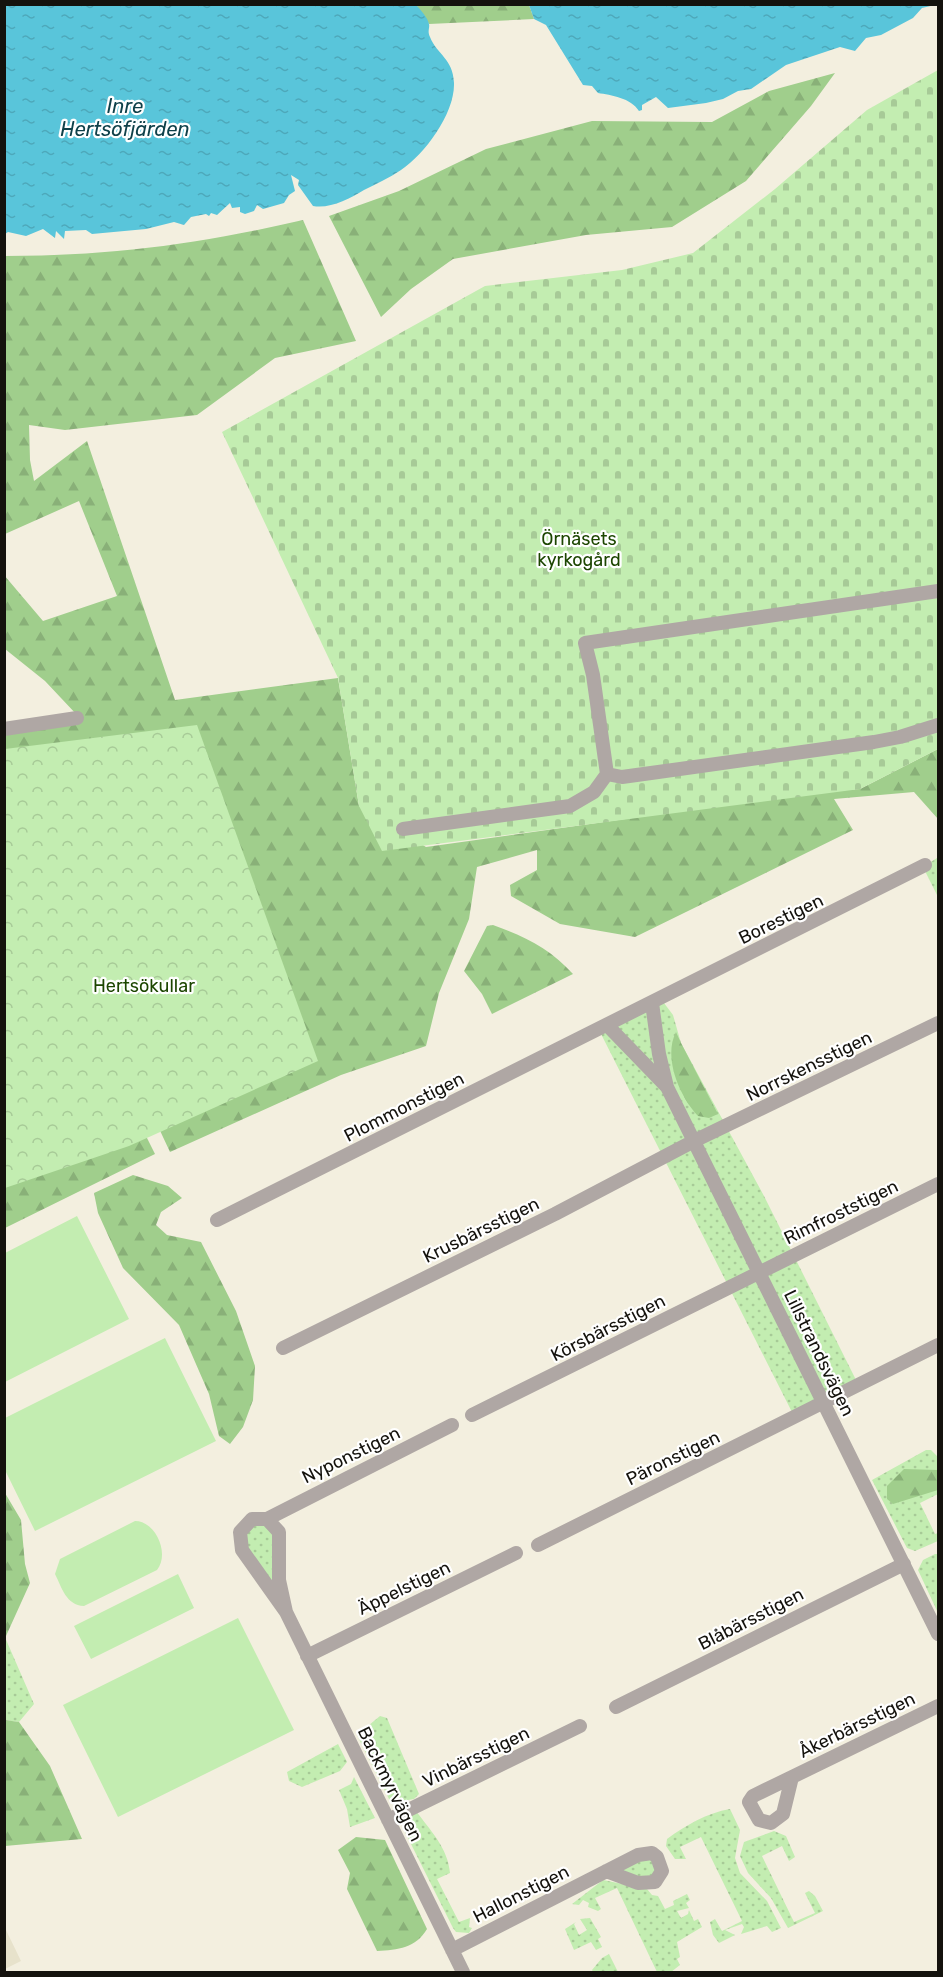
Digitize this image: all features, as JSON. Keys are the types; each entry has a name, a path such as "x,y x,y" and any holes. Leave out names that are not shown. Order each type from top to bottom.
{"street":[{"path":"403,829 570,806 594,792 607,774 593,675 585,643 939,591"},
{"path":"4,729 77,718"},
{"path":"607,774 622,777 874,742 939,725"},
{"name":"Borestigen","path":"652,1003 925,866"},
{"path":"607,1025 652,1003"},
{"name":"Lillstrandsvägen","path":"652,1003 659,1054 667,1087 939,1634"},
{"name":"Norrskensstigen","path":"694,1141 939,1023"},
{"name":"Lillstrandsvägen","path":"607,1025 667,1087"},
{"name":"Plommonstigen","path":"217,1220 607,1025"},
{"name":"Krusbärsstigen","path":"283,1348 545,1219 694,1141"},
{"name":"Rimfroststigen","path":"759,1272 939,1184"},
{"name":"Körsbärsstigen","path":"472,1415 759,1272"},
{"name":"Päronstigen","path":"538,1545 939,1345"},
{"name":"Nyponstigen","path":"267,1519 452,1425"},
{"name":"Backmyrvägen","path":"286,1611 279,1580 279,1532 267,1519 260,1518 246,1523 239,1539 242,1550 286,1611 463,1972"},
{"name":"Äppelstigen","path":"307,1656 516,1553"},
{"name":"Blåbärsstigen","path":"616,1707 904,1564"},
{"name":"Åkerbärsstigen","path":"792,1777 939,1706"},
{"name":"Vinbärsstigen","path":"388,1820 580,1726"},
{"name":"Hallonstigen","path":"452,1950 606,1871"}],"shaded area":[{"path":"5,1928 21,1961 4,1969"}],"green space":[{"path":"416,5 529,5 534,19 429,24"},
{"name":"Örnäsets kyrkogård","path":"938,70 938,749 860,789 382,851 359,806 338,678 222,432 485,286 622,270 693,253 775,189 867,110"},
{"path":"835,73 811,106 746,181 672,227 586,235 453,259 411,289 381,317 329,216 399,191 486,149 592,121 712,122 769,91"},
{"path":"303,220 356,341 275,358 197,415 65,430 29,425 30,460 34,481 87,441 175,700 338,678 359,806 426,847 818,792 860,789 938,749 938,819 914,792 834,799 853,830 635,937 560,924 511,896 510,885 537,870 537,850 477,867 469,919 439,993 426,1046 341,1075 170,1152 113,1030 5,978 5,728 77,715 45,681 5,649 4,575 43,621 117,596 79,501 5,534 5,256 82,254 155,247 228,236"},
{"name":"Hertsökullar","path":"197,725 318,1061 129,1146 5,1188 5,749"},
{"path":"937,858 938,862 938,897 923,867"},
{"path":"493,925 536,944 556,957 573,974 492,1014 482,994 464,971 487,926"},
{"path":"661,999 673,1015 681,1043 764,1196 859,1386 797,1422 599,1030"},
{"path":"676,1032 718,1114 709,1118 698,1116 679,1087 671,1053"},
{"path":"129,1102 155,1154 5,1228 5,1147"},
{"path":"133,1175 168,1186 182,1198 161,1212 156,1225 167,1235 201,1242 236,1311 255,1366 253,1400 243,1427 230,1444 219,1436 209,1394 179,1325 123,1268 98,1213 94,1193"},
{"path":"77,1216 129,1319 5,1382 5,1253"},
{"path":"165,1338 216,1441 35,1531 5,1470 5,1418"},
{"path":"926,1450 931,1450 938,1457 938,1494 920,1503 935,1534 938,1533 938,1541 915,1551 907,1548 872,1480"},
{"path":"904,1469 938,1470 938,1490 893,1504 887,1499 887,1486"},
{"path":"5,1493 21,1520 25,1564 30,1583 6,1636"},
{"path":"254,1520 280,1534 285,1609 241,1550 244,1525"},
{"path":"135,1521 149,1526 159,1540 162,1556 157,1570 84,1606 73,1603 65,1595 55,1574 60,1559"},
{"path":"938,1554 938,1613 918,1570 923,1560"},
{"path":"178,1574 194,1608 91,1659 74,1626"},
{"path":"238,1618 294,1730 118,1817 63,1705"},
{"path":"4,1635 34,1704 19,1722 5,1720"},
{"path":"380,1716 387,1718 419,1794 414,1799 391,1803 357,1735"},
{"path":"5,1720 19,1722 50,1766 82,1839 5,1846"},
{"path":"338,1744 347,1762 340,1771 302,1787 289,1781 287,1772"},
{"path":"354,1777 375,1818 350,1827 347,1809 339,1790 351,1784"},
{"path":"730,1809 740,1830 735,1858 740,1873 767,1901 781,1928 772,1932 767,1926 741,1934 744,1927 742,1924 725,1930 735,1935 719,1943 713,1935 710,1922 715,1919 722,1931 742,1921 701,1837 680,1847 686,1859 675,1859 666,1846 667,1839 689,1824 713,1813"},
{"path":"416,1811 446,1855 450,1873 437,1879 459,1922 470,1918 469,1927 472,1928 469,1933 456,1932 453,1928 405,1832 404,1820"},
{"path":"774,1831 786,1836 795,1857 789,1861 782,1846 762,1856 794,1922 815,1913 805,1893 809,1891 815,1896 823,1911 788,1928 771,1898 748,1873 740,1856 744,1842"},
{"path":"356,1837 385,1840 427,1929 418,1940 406,1947 377,1951 347,1889 350,1873 338,1850"},
{"path":"644,1858 652,1860 657,1870 648,1880 620,1871"},
{"path":"603,1880 647,1889 652,1895 658,1896 665,1909 674,1905 673,1901 687,1894 690,1900 686,1903 689,1908 677,1911 681,1918 688,1914 689,1910 694,1921 698,1919 702,1927 677,1942 680,1957 677,1959 680,1965 671,1972 657,1972 617,1888 595,1898 601,1909 598,1911 588,1907 589,1903 583,1900 579,1905 572,1904"},
{"path":"590,1918 601,1937 598,1939 602,1947 596,1950 591,1942 574,1950 565,1929 576,1922 574,1924 579,1935 587,1930 580,1919"},
{"path":"609,1954 618,1972 594,1972 592,1970 602,1958"}],"water":[{"name":"Inre Hertsöfjärden","path":"5,4 416,5 428,22 433,43 451,68 454,83 453,95 450,107 437,132 420,154 401,170 333,205 313,206 298,185 299,180 291,175 295,191 284,203 263,209 257,205 254,211 245,214 240,212 240,207 232,208 230,203 217,215 211,213 209,216 206,214 191,217 184,225 174,222 146,229 92,234 86,230 65,231 64,239 56,231 55,238 43,229 26,236 8,232 5,234"},
{"path":"529,4 935,5 922,8 913,18 881,35 866,38 855,51 840,47 786,65 751,89 738,91 723,99 706,103 668,108 656,97 642,105 642,110 639,111 626,100 598,93 592,86 583,85 546,25 534,19"}]}
